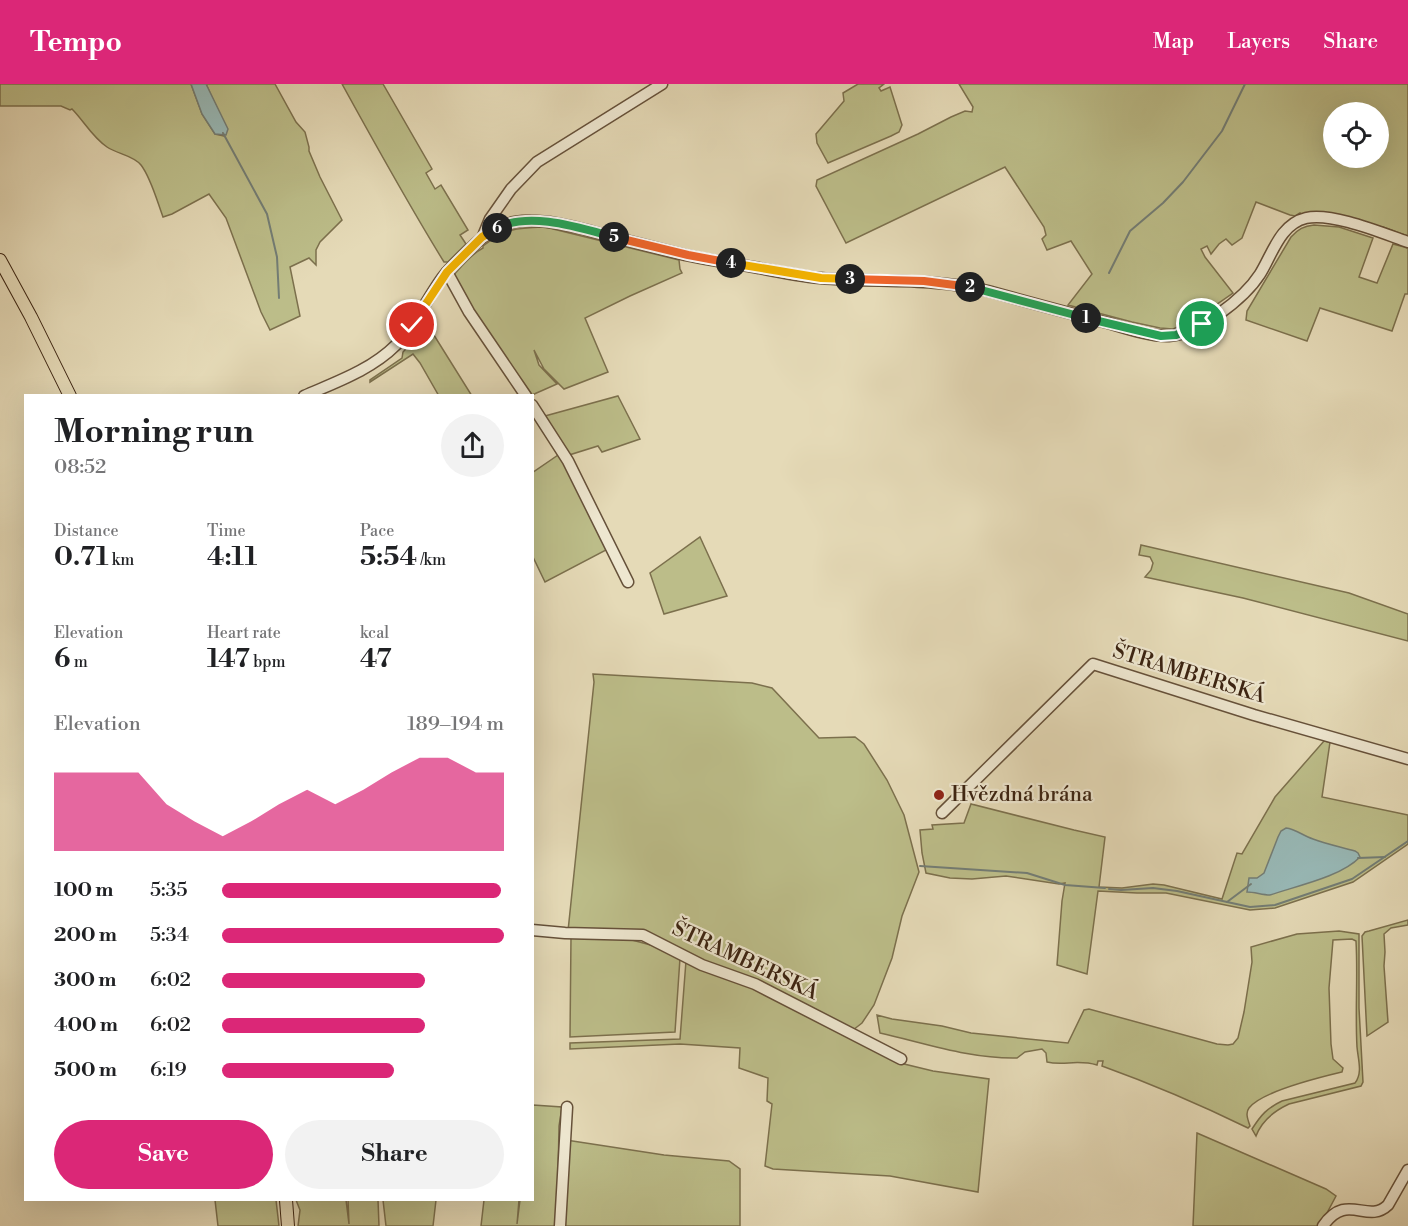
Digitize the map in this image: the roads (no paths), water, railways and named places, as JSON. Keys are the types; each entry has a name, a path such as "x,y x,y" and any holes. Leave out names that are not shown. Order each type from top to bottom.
{"main road":[{"path":"0,260 31,316 69,394"},
{"path":"286,1201 288,1226"}],"street":[{"path":"482,237 490,219 511,189 537,162 662,84"},
{"path":"308,394 365,368 391,349 412,325 447,272 482,237 503,225 516,222 543,222 688,255 790,274 821,278 924,281 985,290 1134,330 1169,336 1202,324 1240,297 1260,275 1281,237 1300,220 1329,218 1408,242"},
{"path":"447,272 469,312 525,394"},
{"path":"534,408 568,460 628,582"},
{"name":"ŠTRAMBERSKÁ","path":"942,813 1093,664 1254,715 1408,759"},
{"name":"ŠTRAMBERSKÁ","path":"534,930 643,935 702,965 755,984 900,1059"},
{"path":"560,1226 567,1107"},
{"path":"1323,1226 1330,1216 1340,1210 1349,1208 1374,1212 1384,1209 1408,1170"}],"water":[{"path":"191,84 206,84 228,129 226,135 215,134 202,114"},
{"path":"1286,828 1318,841 1355,851 1360,857 1342,870 1270,895 1247,892 1249,878 1257,878 1264,873 1278,837"}],"waterway":[{"path":"1109,273 1130,231 1163,203 1183,182 1222,131 1245,84"},
{"path":"223,133 267,214 277,257 279,298"},
{"path":"1109,889 1153,888 1250,907 1275,905 1352,879 1408,841"},
{"path":"1358,858 1385,857"},
{"path":"920,866 1027,873 1065,885 1105,888"},
{"path":"1227,902 1251,884"}],"place":[{"name":"Hvězdná brána","path":"939,795"}]}
